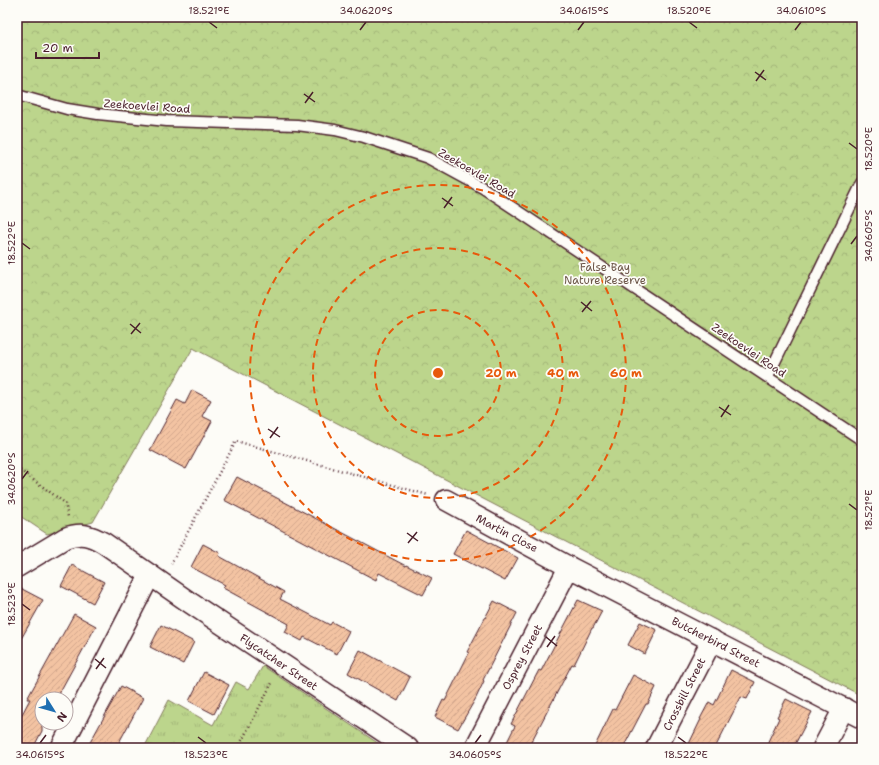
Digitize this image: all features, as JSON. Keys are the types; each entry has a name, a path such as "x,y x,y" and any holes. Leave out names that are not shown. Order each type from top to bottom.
{"street":[{"name":"Martin Close","path":"446,500 569,567"},
{"path":"17,567 65,538 73,535"},
{"name":"Flycatcher Street","path":"73,535 88,535 100,541 282,665 408,748"},
{"name":"Butcherbird Street","path":"569,567 862,718"},
{"name":"Osprey Street","path":"475,748 569,567"},
{"path":"62,748 156,579"},
{"name":"Crossbill Street","path":"656,748 712,640"},
{"path":"823,748 844,708"}],"lane":[{"name":"Zeekoevlei Road","path":"17,95 67,109 98,114 167,121 297,125 335,130 364,137 428,158 483,188 768,376 862,440"},
{"path":"768,376 862,183"}],"path":[{"path":"156,579 236,441 446,500"},
{"path":"17,468 64,503 73,535"},
{"path":"238,748 282,665"}],"green space":[{"name":"False Bay Nature Reserve","path":"17,17 862,17 862,696 193,348 93,522 47,534 17,514"},
{"path":"263,666 385,748 144,748 169,700 213,725 236,682 249,689"}],"building":[{"path":"192,390 211,400 202,416 212,421 186,469 150,450 177,400 185,404"},
{"path":"237,477 406,566 432,578 423,595 379,573 376,580 224,500"},
{"path":"466,530 518,558 505,581 453,554"},
{"path":"203,544 220,553 219,556 284,592 280,599 330,625 332,622 349,631 337,654 304,637 302,641 285,632 289,624 223,588 225,585 191,567"},
{"path":"72,565 104,582 93,603 61,586"},
{"path":"22,589 43,600 17,646 17,598"},
{"path":"578,600 602,611 574,665 572,664 528,748 504,748 515,726 511,724"},
{"path":"494,601 517,613 483,680 484,681 476,698 458,729 435,717 443,700 445,701 469,653 467,652"},
{"path":"74,614 96,626 60,691 34,691 34,731 42,731 33,748 17,748 17,724 30,699 27,699"},
{"path":"640,622 657,630 645,654 628,645"},
{"path":"161,625 194,642 183,664 150,647"},
{"path":"360,650 410,677 398,701 348,673"},
{"path":"731,670 755,682 747,699 741,697 715,748 687,748 709,702 714,705"},
{"path":"204,672 229,685 214,714 189,701"},
{"path":"633,675 656,687 648,704 646,704 623,748 594,748 613,709 615,710"},
{"path":"121,686 143,698 116,748 87,748"},
{"path":"786,699 812,712 793,748 765,748 779,718 777,717"}]}
